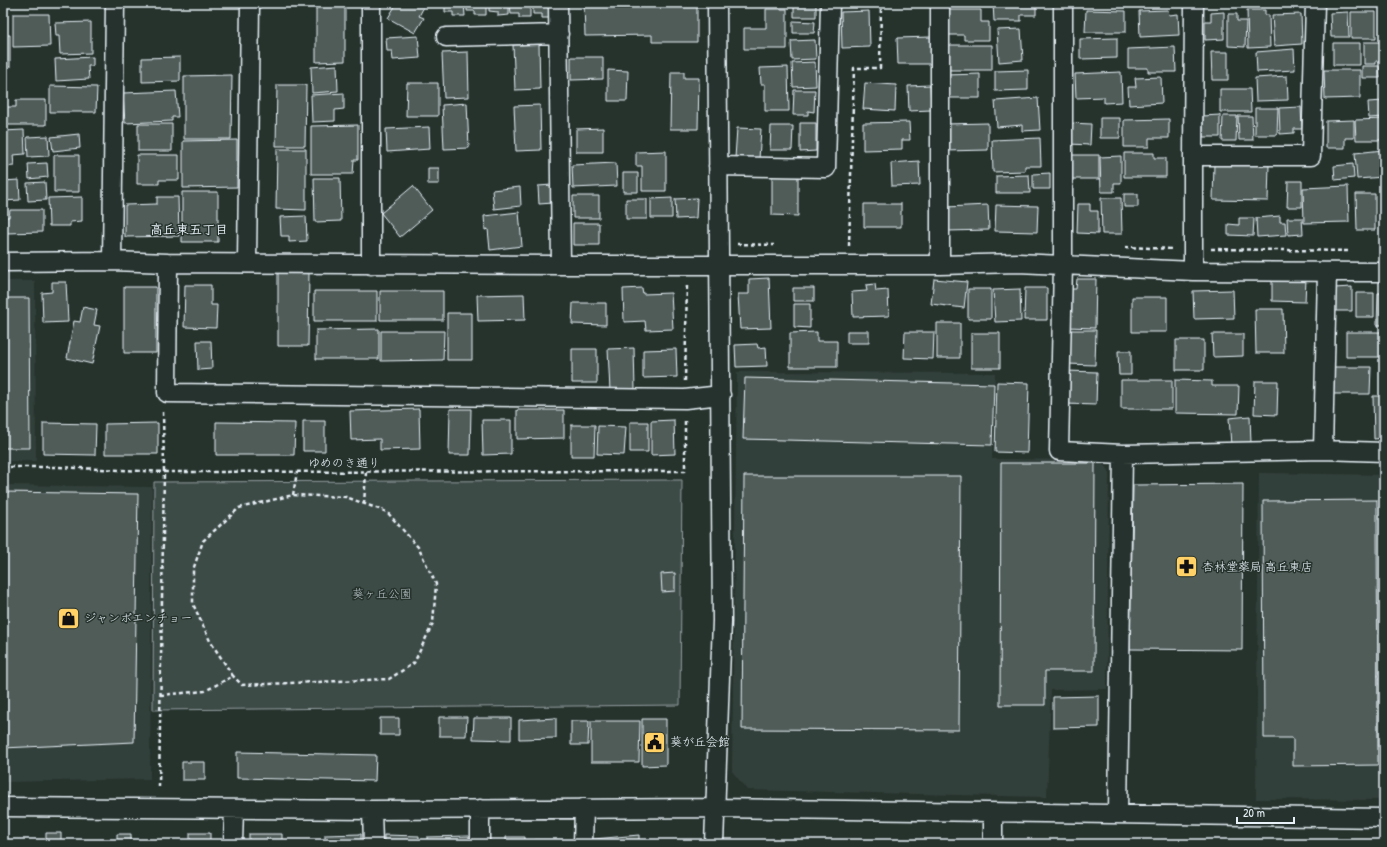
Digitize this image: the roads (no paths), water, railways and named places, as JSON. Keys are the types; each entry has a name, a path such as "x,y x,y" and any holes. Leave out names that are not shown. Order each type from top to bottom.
{"street":[{"path":"112,261 114,3"},
{"path":"247,263 250,3"},
{"path":"371,3 371,265"},
{"path":"558,3 561,265"},
{"path":"714,844 722,621 717,3"},
{"path":"718,166 826,168 830,3"},
{"path":"940,3 940,265"},
{"path":"1063,3 1063,264 1059,451 1122,454 1323,450 1384,452"},
{"path":"1193,270 1194,3"},
{"path":"1193,156 1311,156 1315,3"},
{"path":"446,37 559,34"},
{"path":"3,262 112,261 371,265 1063,264 1193,270 1384,272"},
{"path":"168,263 167,393 685,399 721,395"},
{"path":"1323,450 1327,272"},
{"path":"1118,813 1122,454"},
{"path":"3,807 372,810 715,808 1384,818"},
{"path":"583,844 584,808"},
{"path":"233,844 234,809"},
{"path":"480,809 480,844"},
{"path":"372,810 373,844"},
{"path":"993,813 993,844"}],"place":[{"name":"杏林堂薬局 高丘東店","path":"1187,567"},
{"name":"ジャンボエンチョー","path":"69,618"},
{"name":"葵が丘会館","path":"654,742"}],"district":[{"name":"高丘東五丁目","path":"189,229"}],"park label":[{"name":"葵ヶ丘公園","path":"382,594"}]}
